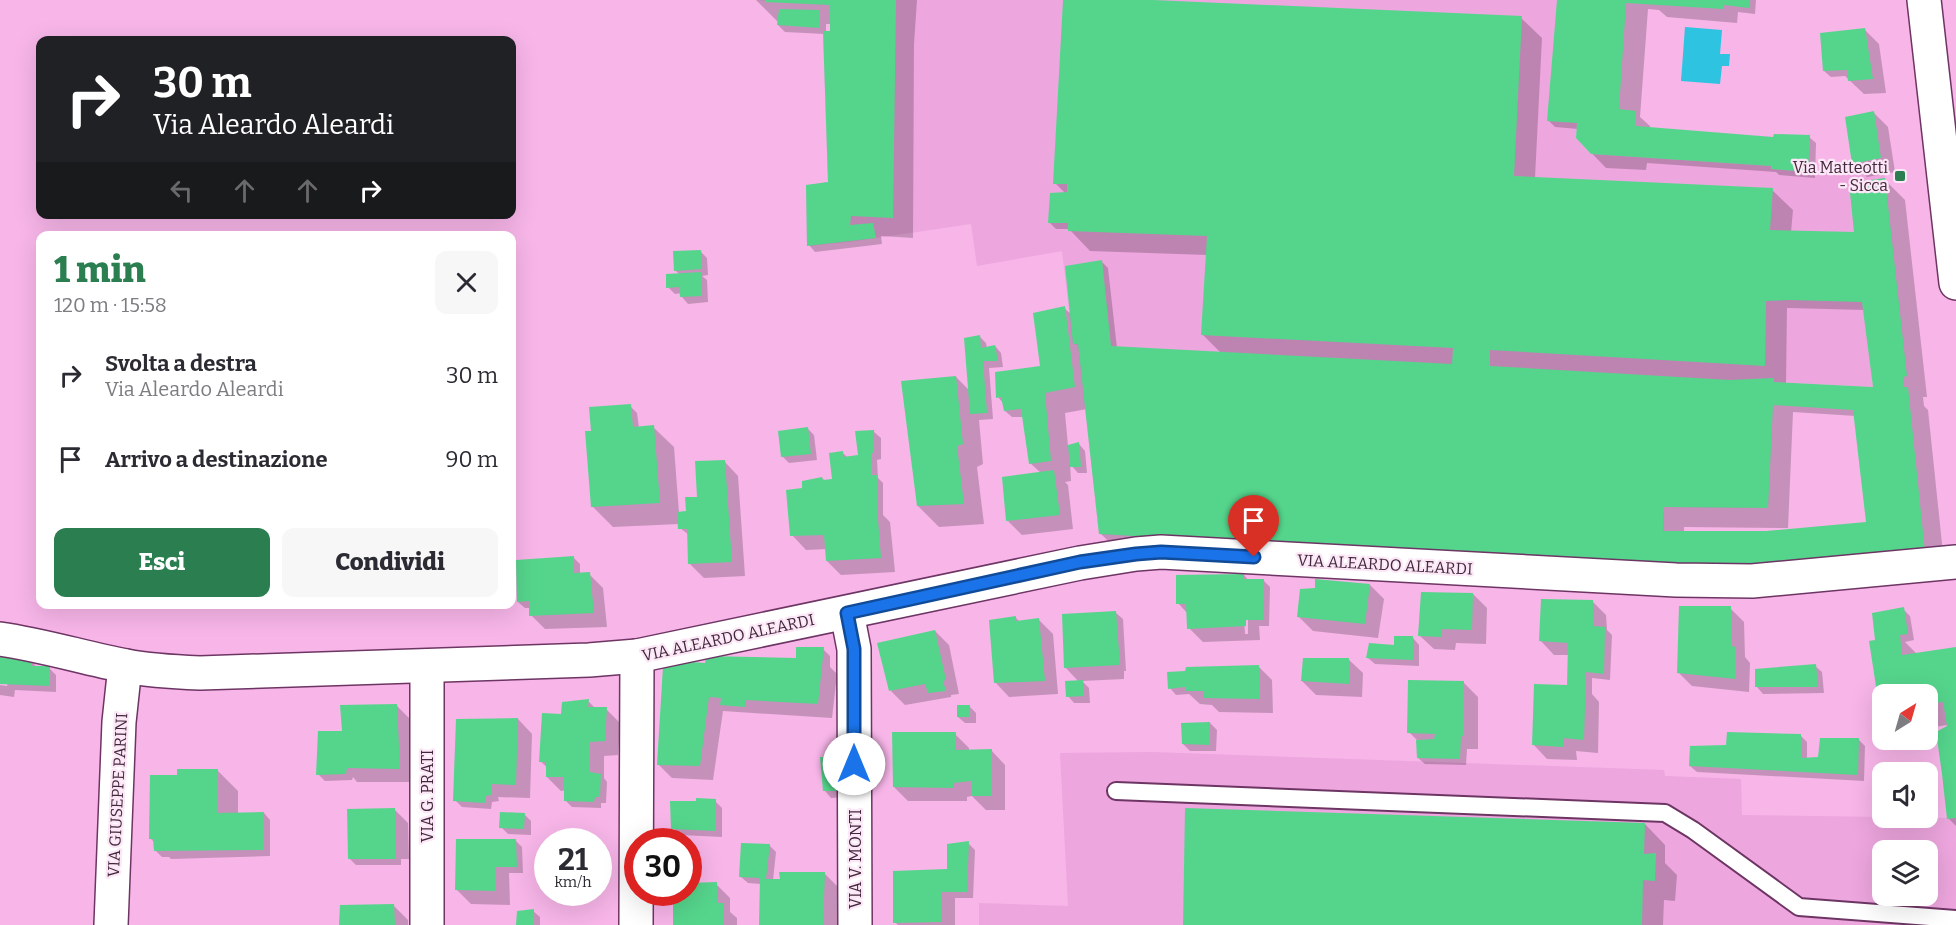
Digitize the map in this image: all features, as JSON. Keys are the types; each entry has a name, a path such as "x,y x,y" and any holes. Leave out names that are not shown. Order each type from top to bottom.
{"street":[{"path":"1924,0 1956,283"},
{"name":"VIA ALEARDO ALEARDI","path":"0,639 36,644 124,666 157,671 200,673 589,660 637,656 1080,562 1161,552 1676,580 1752,581 1956,562"},
{"name":"VIA V. MONTI","path":"847,613 854,649 855,925"},
{"path":"636,925 637,656"},
{"name":"VIA GIUSEPPE PARINI","path":"111,925 119,722 124,666"},
{"name":"VIA G. PRATI","path":"427,666 427,925"}],"lane":[{"path":"1116,791 1665,813 1693,830 1799,907 1956,919"}],"shaded area":[{"path":"755,0 1585,0 1576,138 1591,154 1771,166 1771,169 1808,172 1886,169 1885,178 1907,376 1872,379 1873,387 1774,382 1768,508 1664,507 1662,566 1099,534 1078,345 1073,344 1062,251 977,266 971,224 807,246 806,185 828,182 823,31 830,31 830,5"},
{"path":"1152,752 1664,770 1665,776 1741,779 1742,815 1872,817 1872,828 1938,828 1938,818 1956,818 1956,925 979,925 979,903 1068,906 1060,753"}],"water":[{"path":"1685,27 1722,30 1720,54 1730,54 1729,66 1722,66 1720,84 1681,81"}],"building":[{"path":"765,0 896,0 893,218 851,216 850,225 873,223 876,238 807,246 806,185 828,182 823,31 830,31 830,5 765,2"},
{"path":"1063,0 1153,0 1522,16 1514,176 1773,188 1770,230 1854,232 1849,183 1885,178 1907,376 1903,377 1904,387 1908,387 1925,552 1748,571 1099,534 1078,344 1073,344 1065,266 1102,260 1111,346 1452,364 1453,348 1201,335 1207,236 1068,231 1068,223 1048,223 1050,193 1067,192 1067,184 1053,184","holes":["1766,301 1862,302 1873,387 1774,382 1774,378 1730,380 1490,366 1490,350 1765,366","1773,405 1853,410 1866,522 1766,531 1663,531 1664,507 1768,508"]},
{"path":"1557,0 1749,0 1749,8 1724,5 1723,9 1626,3 1619,109 1636,111 1636,126 1773,137 1774,134 1810,135 1808,172 1771,169 1771,166 1591,154 1576,138 1577,123 1547,121"},
{"path":"779,9 820,10 820,28 777,25"},
{"path":"1865,28 1873,79 1848,81 1847,70 1823,71 1820,33"},
{"path":"1874,111 1881,158 1852,164 1845,117"},
{"path":"701,250 702,269 674,271 673,251"},
{"path":"701,272 702,296 680,297 679,287 666,288 666,274"},
{"path":"1065,306 1075,387 1045,393 1051,461 1029,464 1021,409 1004,411 1001,397 996,398 995,372 1040,366 1033,313"},
{"path":"980,335 981,348 995,345 998,361 983,361 987,413 970,414 964,338"},
{"path":"956,376 963,444 957,446 964,504 917,506 901,381"},
{"path":"631,404 633,427 654,425 660,503 591,507 585,431 591,431 589,407"},
{"path":"808,427 811,454 781,457 778,431"},
{"path":"874,430 874,453 871,453 872,475 877,475 881,558 826,561 824,535 790,536 786,490 802,488 802,481 822,477 823,480 832,479 829,453 843,451 843,457 858,455 855,431"},
{"path":"1079,442 1081,467 1070,467 1068,445"},
{"path":"725,460 732,562 688,564 687,529 678,529 677,512 686,511 685,497 697,497 695,461"},
{"path":"1054,470 1060,515 1006,521 1002,477"},
{"path":"574,556 574,573 590,572 594,613 529,616 529,601 517,602 516,560"},
{"path":"1244,574 1244,579 1264,579 1263,620 1246,620 1246,626 1187,629 1186,604 1176,604 1176,575"},
{"path":"1315,579 1370,584 1365,624 1297,617 1300,589 1315,588"},
{"path":"1421,592 1473,593 1472,630 1442,629 1441,637 1418,636"},
{"path":"1541,599 1593,600 1593,626 1605,627 1604,674 1586,672 1584,740 1563,738 1563,747 1532,745 1534,684 1567,685 1568,643 1539,641"},
{"path":"1679,606 1731,606 1731,646 1736,647 1736,679 1677,673"},
{"path":"1904,607 1908,634 1900,635 1902,655 1956,647 1956,818 1947,819 1938,731 1947,726 1943,702 1938,703 1938,684 1876,684 1869,641 1875,640 1872,613"},
{"path":"1116,611 1120,665 1064,668 1062,614"},
{"path":"1016,616 1016,621 1039,618 1045,681 994,683 989,620"},
{"path":"935,630 946,680 943,681 946,691 928,693 925,684 889,691 877,643"},
{"path":"1394,636 1413,636 1413,660 1366,658 1369,643 1394,645"},
{"path":"796,647 824,647 818,704 745,700 745,707 720,705 721,698 709,697 700,766 657,765 663,666 677,666 677,661 705,663 706,656 796,658"},
{"path":"0,657 32,660 31,666 50,666 50,686 0,684"},
{"path":"1303,658 1349,658 1349,684 1301,681"},
{"path":"1816,664 1818,687 1755,687 1755,669"},
{"path":"1259,665 1260,699 1204,698 1204,691 1185,691 1185,687 1168,689 1167,672 1185,671 1186,667"},
{"path":"1083,680 1084,696 1066,697 1065,681"},
{"path":"1408,680 1464,681 1464,736 1461,736 1460,759 1417,758 1416,740 1434,739 1435,734 1407,733"},
{"path":"589,699 588,707 607,707 605,741 590,742 590,772 601,774 600,797 595,797 594,802 564,801 564,777 546,777 546,762 539,762 542,713 561,714 562,702"},
{"path":"397,704 400,769 347,768 346,774 316,775 318,731 342,731 340,705"},
{"path":"957,705 970,705 970,717 957,717"},
{"path":"518,718 516,785 492,784 492,795 485,796 485,803 453,801 456,719"},
{"path":"1210,722 1210,745 1182,744 1181,723"},
{"path":"892,732 956,732 955,750 992,749 992,796 971,796 971,781 954,783 954,788 893,787"},
{"path":"1727,732 1801,734 1801,758 1818,757 1820,738 1859,738 1858,775 1689,766 1690,746 1726,745"},
{"path":"820,757 838,757 840,791 823,791"},
{"path":"177,769 218,769 218,813 264,812 264,850 154,851 153,839 149,839 150,775 177,775"},
{"path":"696,798 716,799 716,831 702,830 702,828 671,828 670,801 696,801"},
{"path":"395,808 395,859 348,859 347,809"},
{"path":"1185,808 1645,823 1644,854 1656,853 1655,881 1643,880 1642,925 1183,925"},
{"path":"500,812 525,813 524,829 499,828"},
{"path":"456,839 516,839 517,867 496,867 496,891 455,890"},
{"path":"969,841 967,892 941,892 941,922 893,923 893,871 947,869 947,844"},
{"path":"741,843 770,844 766,879 780,879 779,872 825,872 823,925 759,925 760,878 739,877"},
{"path":"717,882 717,903 723,903 723,925 673,925 673,906 702,906 702,883"},
{"path":"394,904 395,925 339,925 340,905"},
{"path":"534,909 534,925 516,925 517,911"}],"place":[{"name":"Via Matteotti - Sicca","path":"1900,176"}],"route":[{"path":"854,764 854,649 847,613 1080,562 1136,554 1161,552 1254,557"}]}
